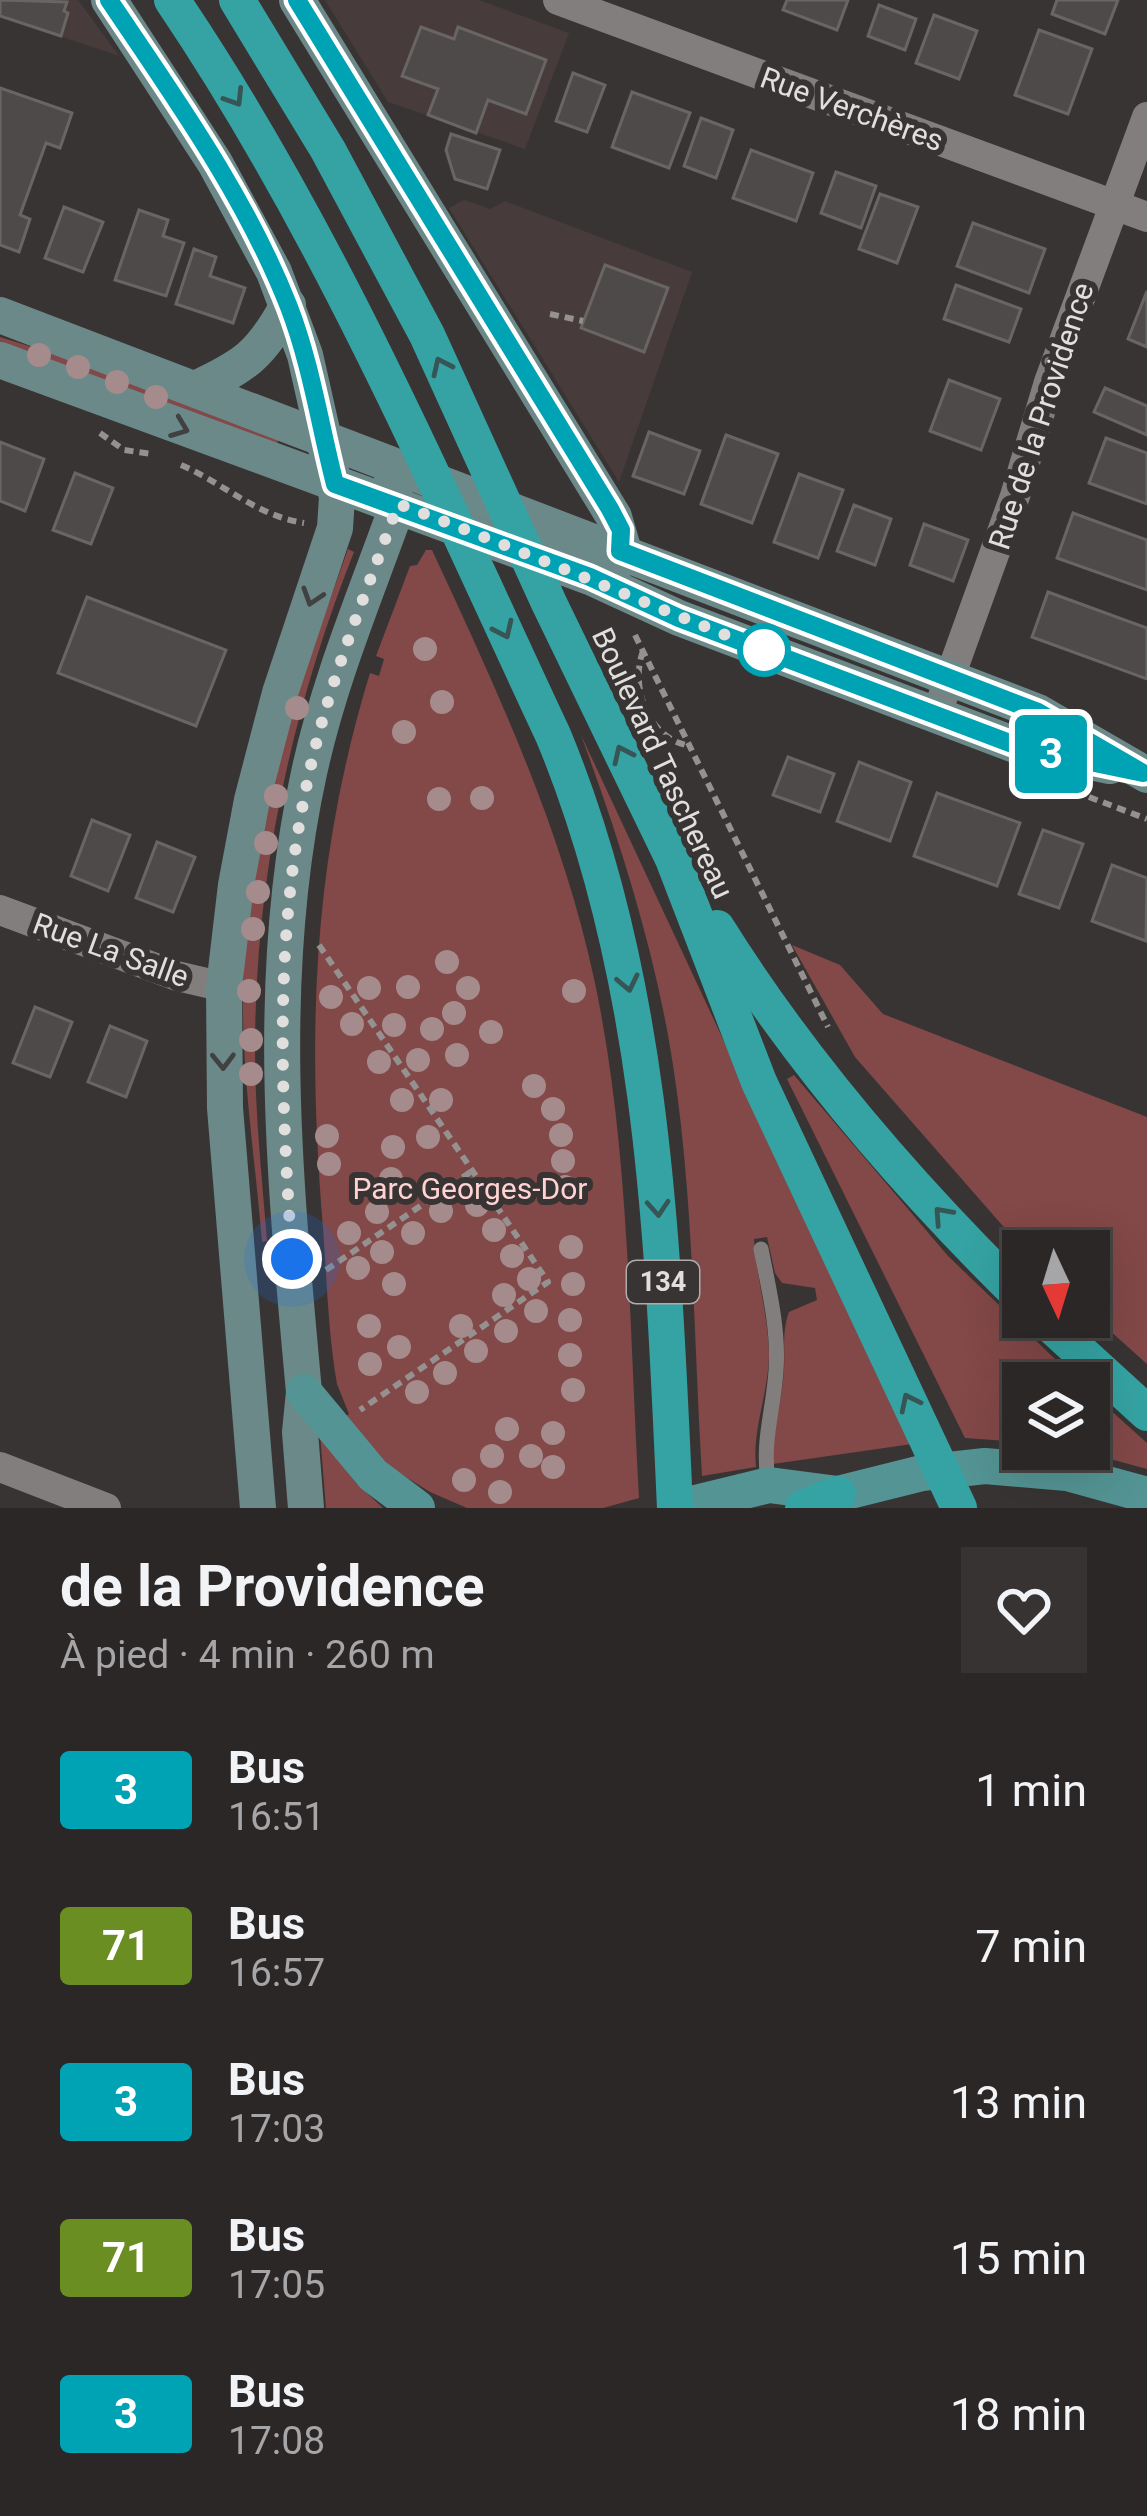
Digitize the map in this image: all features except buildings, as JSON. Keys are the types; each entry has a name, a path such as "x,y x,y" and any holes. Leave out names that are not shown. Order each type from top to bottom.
{"highway":[{"name":"134","path":"172,0 286,185 363,329 567,768 620,943 644,1067 674,1496"},
{"name":"Boulevard Taschereau","path":"237,0 374,233 490,473 674,860 759,1082 959,1508"},
{"path":"674,860 761,995 827,1082 915,1186 1002,1277"},
{"path":"1065,1338 1147,1413"},
{"path":"803,1508 838,1494"}],"main road":[{"path":"304,1391 373,1475 417,1508"},
{"path":"674,1496 769,1485 838,1494 922,1473 985,1466 1040,1468 1147,1495"}],"street":[{"path":"109,0 215,163 288,305 310,374 335,484 335,528 270,723 252,800 224,986 225,1108 258,1508"},
{"path":"297,0 610,509 621,530 614,568"},
{"name":"Rue Verchères","path":"558,0 1147,218"},
{"name":"Rue de la Providence","path":"936,715 1147,117"},
{"path":"195,389 251,360 267,343 288,305"},
{"path":"0,315 381,460 614,568 679,618 1023,748 1145,774"},
{"path":"0,360 335,484 614,568 950,678 1038,712 1145,774"},
{"path":"306,1508 300,1432 304,1391 281,1092 286,913 300,818 331,689 398,504 381,460"},
{"name":"Rue La Salle","path":"0,910 177,976 224,986"},
{"path":"0,1467 106,1508"}],"lane":[{"path":"761,1249 777,1346 764,1446 769,1485"}],"path":[{"path":"550,314 584,321"},
{"path":"183,466 244,503 290,521"},
{"path":"634,632 832,1035"},
{"path":"643,651 638,665 642,704 674,742 688,746"},
{"path":"1086,796 1147,819"},
{"path":"313,938 548,1282 348,1418"},
{"path":"323,1270 472,1171"}],"shaded area":[{"path":"0,0 78,0 119,56 0,16"},
{"path":"325,0 479,0 569,33 525,149 388,102"},
{"path":"464,200 490,209 505,201 692,272 619,482 449,208"}],"green space":[{"path":"0,337 280,437 274,450 0,346"},
{"path":"348,549 354,552 295,734 262,922 255,1050 267,1241 262,1242 244,1049 246,929 278,763"},
{"name":"Parc Georges-Dor","path":"426,550 432,550 480,655 547,816 581,926 607,1046 622,1174 639,1498 603,1508 467,1508 430,1492 388,1466 344,1418 349,1414 337,1384 315,1085 325,880 351,743 370,673 379,676 384,659 376,656 410,566 417,565"},
{"path":"581,735 912,1444 773,1464 787,1319 789,1312 817,1300 815,1288 782,1283 767,1237 754,1239 769,1353 756,1467 702,1476 688,1199 677,1089 631,883"},
{"path":"792,945 840,965 883,1014 1147,1117 1147,1364 1110,1331 1110,1230 1006,1230 855,1057"},
{"path":"794,1075 948,1256 1002,1308 1002,1338 1033,1338 1058,1362 1002,1362 1002,1441 965,1438 787,1079"},
{"path":"1110,1410 1147,1443 1147,1469 1110,1459"},
{"path":"320,1434 356,1483 383,1508 326,1508"}],"bus line":[{"name":"3","path":"109,0 215,163 274,272 305,355 335,484 590,577 679,618 1023,748 1143,773 1038,712 620,551 621,530 610,509 297,0"}],"route":[{"path":"292,1259 280,1057 291,870 331,689 398,504 764,650"}]}
